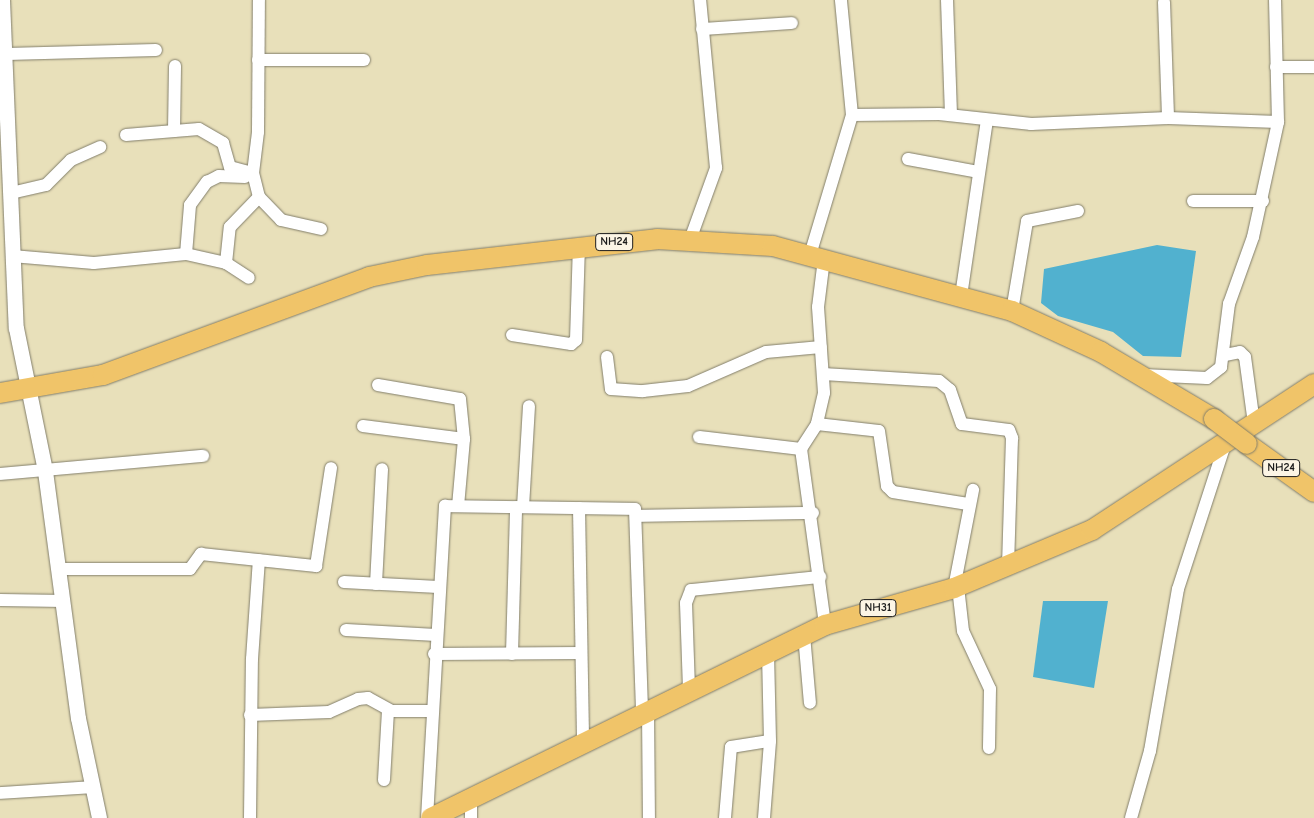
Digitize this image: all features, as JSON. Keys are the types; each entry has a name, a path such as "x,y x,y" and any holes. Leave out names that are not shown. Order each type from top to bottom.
{"highway":[{"name":"NH24","path":"0,393 103,375 143,362 368,277 427,265 579,245 690,240 764,245 817,257 1012,311 1141,375 1214,419 1314,492"},
{"name":"NH31","path":"431,818 471,808 583,743 689,689 804,634 825,625 956,587 1008,568 1092,530 1314,384"}],"street":[{"path":"2,0 7,54 4,84 16,328 45,471 60,569 78,718 99,818"},
{"path":"259,0 253,175 259,197 287,223 321,229"},
{"path":"690,240 716,168 700,0"},
{"path":"825,625 813,513 801,449 817,424 823,374 818,307 817,257 852,115 840,0"},
{"path":"947,0 951,115"},
{"path":"1141,375 1207,378 1216,375 1225,355 1229,304 1263,201 1278,122 1275,0"},
{"path":"1164,2 1168,118"},
{"path":"702,29 792,23"},
{"path":"7,54 156,50"},
{"path":"258,60 364,60"},
{"path":"174,131 175,66"},
{"path":"1276,67 1314,67"},
{"path":"852,115 951,115 1031,124 1168,118 1278,122"},
{"path":"961,296 987,120"},
{"path":"126,135 174,131 208,132 223,143 230,167 253,175"},
{"path":"10,193 46,185 71,160 100,147"},
{"path":"908,159 978,172"},
{"path":"186,254 190,205 207,182 220,176 253,175"},
{"path":"226,263 230,227 259,197"},
{"path":"1194,201 1263,201"},
{"path":"1012,311 1027,221 1078,211"},
{"path":"512,335 571,344 576,340 579,245"},
{"path":"12,256 94,263 186,254 226,263 249,278"},
{"path":"607,358 611,389 651,390 688,386 766,352 821,347"},
{"path":"1225,355 1240,352 1245,357 1254,424"},
{"path":"823,374 939,381 950,390 962,424 1009,430 1008,568"},
{"path":"378,385 460,399 464,439 458,506"},
{"path":"512,654 520,507 529,406"},
{"path":"817,424 879,431 887,486 893,492 968,504"},
{"path":"363,426 464,439"},
{"path":"699,437 801,449"},
{"path":"1131,818 1150,751 1178,589 1225,444"},
{"path":"0,474 203,456"},
{"path":"60,569 190,569 201,554 310,567 318,563 331,468"},
{"path":"376,584 382,469"},
{"path":"973,490 968,504 956,587 965,638 990,689 989,748"},
{"path":"426,818 441,514 445,506 458,506 631,508 636,516 649,818"},
{"path":"579,508 583,743"},
{"path":"636,516 813,513"},
{"path":"250,818 250,715 259,560"},
{"path":"689,689 686,603 692,590 820,577"},
{"path":"344,582 438,587"},
{"path":"0,600 64,601"},
{"path":"346,630 436,635"},
{"path":"804,634 810,703"},
{"path":"764,818 770,741 768,652"},
{"path":"434,654 581,653"},
{"path":"250,715 329,712 363,698 390,710 432,711"},
{"path":"384,780 390,710"},
{"path":"725,818 731,747 770,741"},
{"path":"0,793 92,787"}],"water":[{"path":"1157,245 1196,251 1181,357 1143,356 1113,332 1058,316 1041,303 1044,269"},
{"path":"1043,601 1108,601 1094,688 1033,677"}]}
